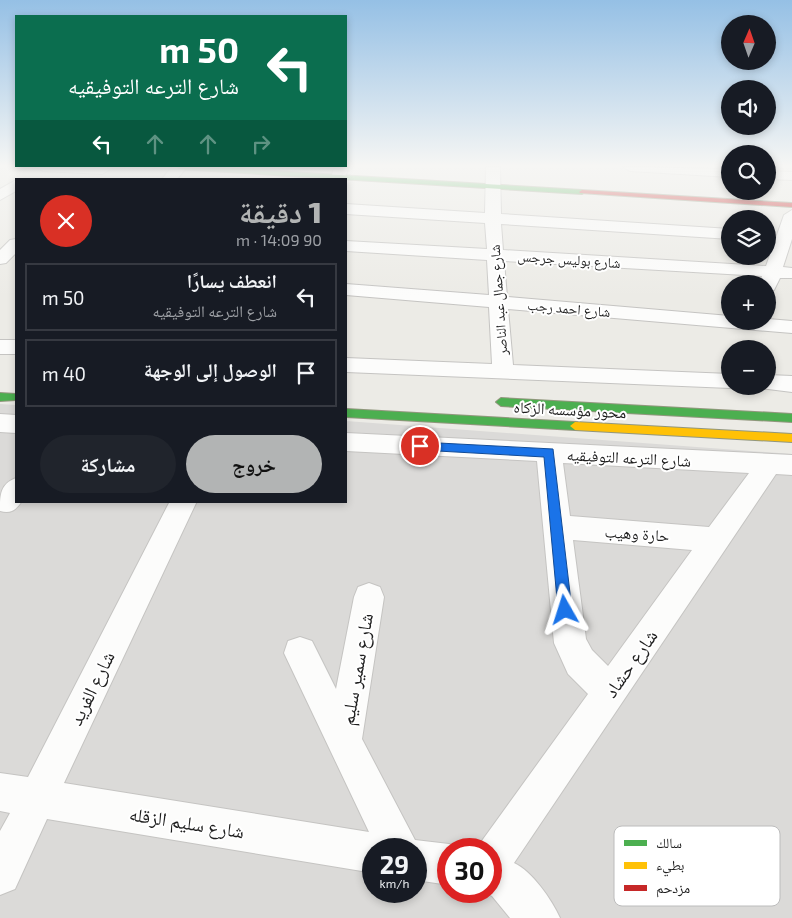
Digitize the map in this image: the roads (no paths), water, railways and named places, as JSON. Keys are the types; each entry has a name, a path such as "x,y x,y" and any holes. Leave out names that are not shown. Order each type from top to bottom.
{"street":[{"path":"358,210 721,233"},
{"name":"شارع جمال عبد الناصر","path":"493,210 503,373"},
{"path":"771,275 781,237 792,215"},
{"path":"0,259 15,245"},
{"name":"شارع بوليس جرجس","path":"347,246 495,254 726,275"},
{"name":"شارع بوليس جرجس","path":"776,278 792,274"},
{"name":"شارع احمد رجب","path":"347,289 721,320"},
{"name":"شارع احمد رجب","path":"776,325 792,327"},
{"path":"0,347 15,347"},
{"path":"347,365 721,381"},
{"path":"776,383 792,384"},
{"path":"0,397 15,398"},
{"name":"محور مؤسسه الزكاه","path":"485,401 792,418"},
{"name":"محور مؤسسه الزكاه","path":"347,413 792,438"},
{"path":"0,423 15,424"},
{"name":"شارع الترعه التوفيقيه","path":"347,442 781,465"},
{"path":"549,452 570,643 580,662 610,692"},
{"name":"شارع حشاد","path":"502,845 717,540 781,465"},
{"name":"شارع الفريد","path":"0,874 18,795 183,503"},
{"name":"حارة وهيب","path":"556,527 717,540"},
{"name":"شارع سمير سليم","path":"344,741 369,597"},
{"name":"شارع سمير سليم","path":"300,653 392,838"},
{"name":"شارع سليم الزقله","path":"18,795 362,851"},
{"path":"502,879 507,881 538,918"}]}
